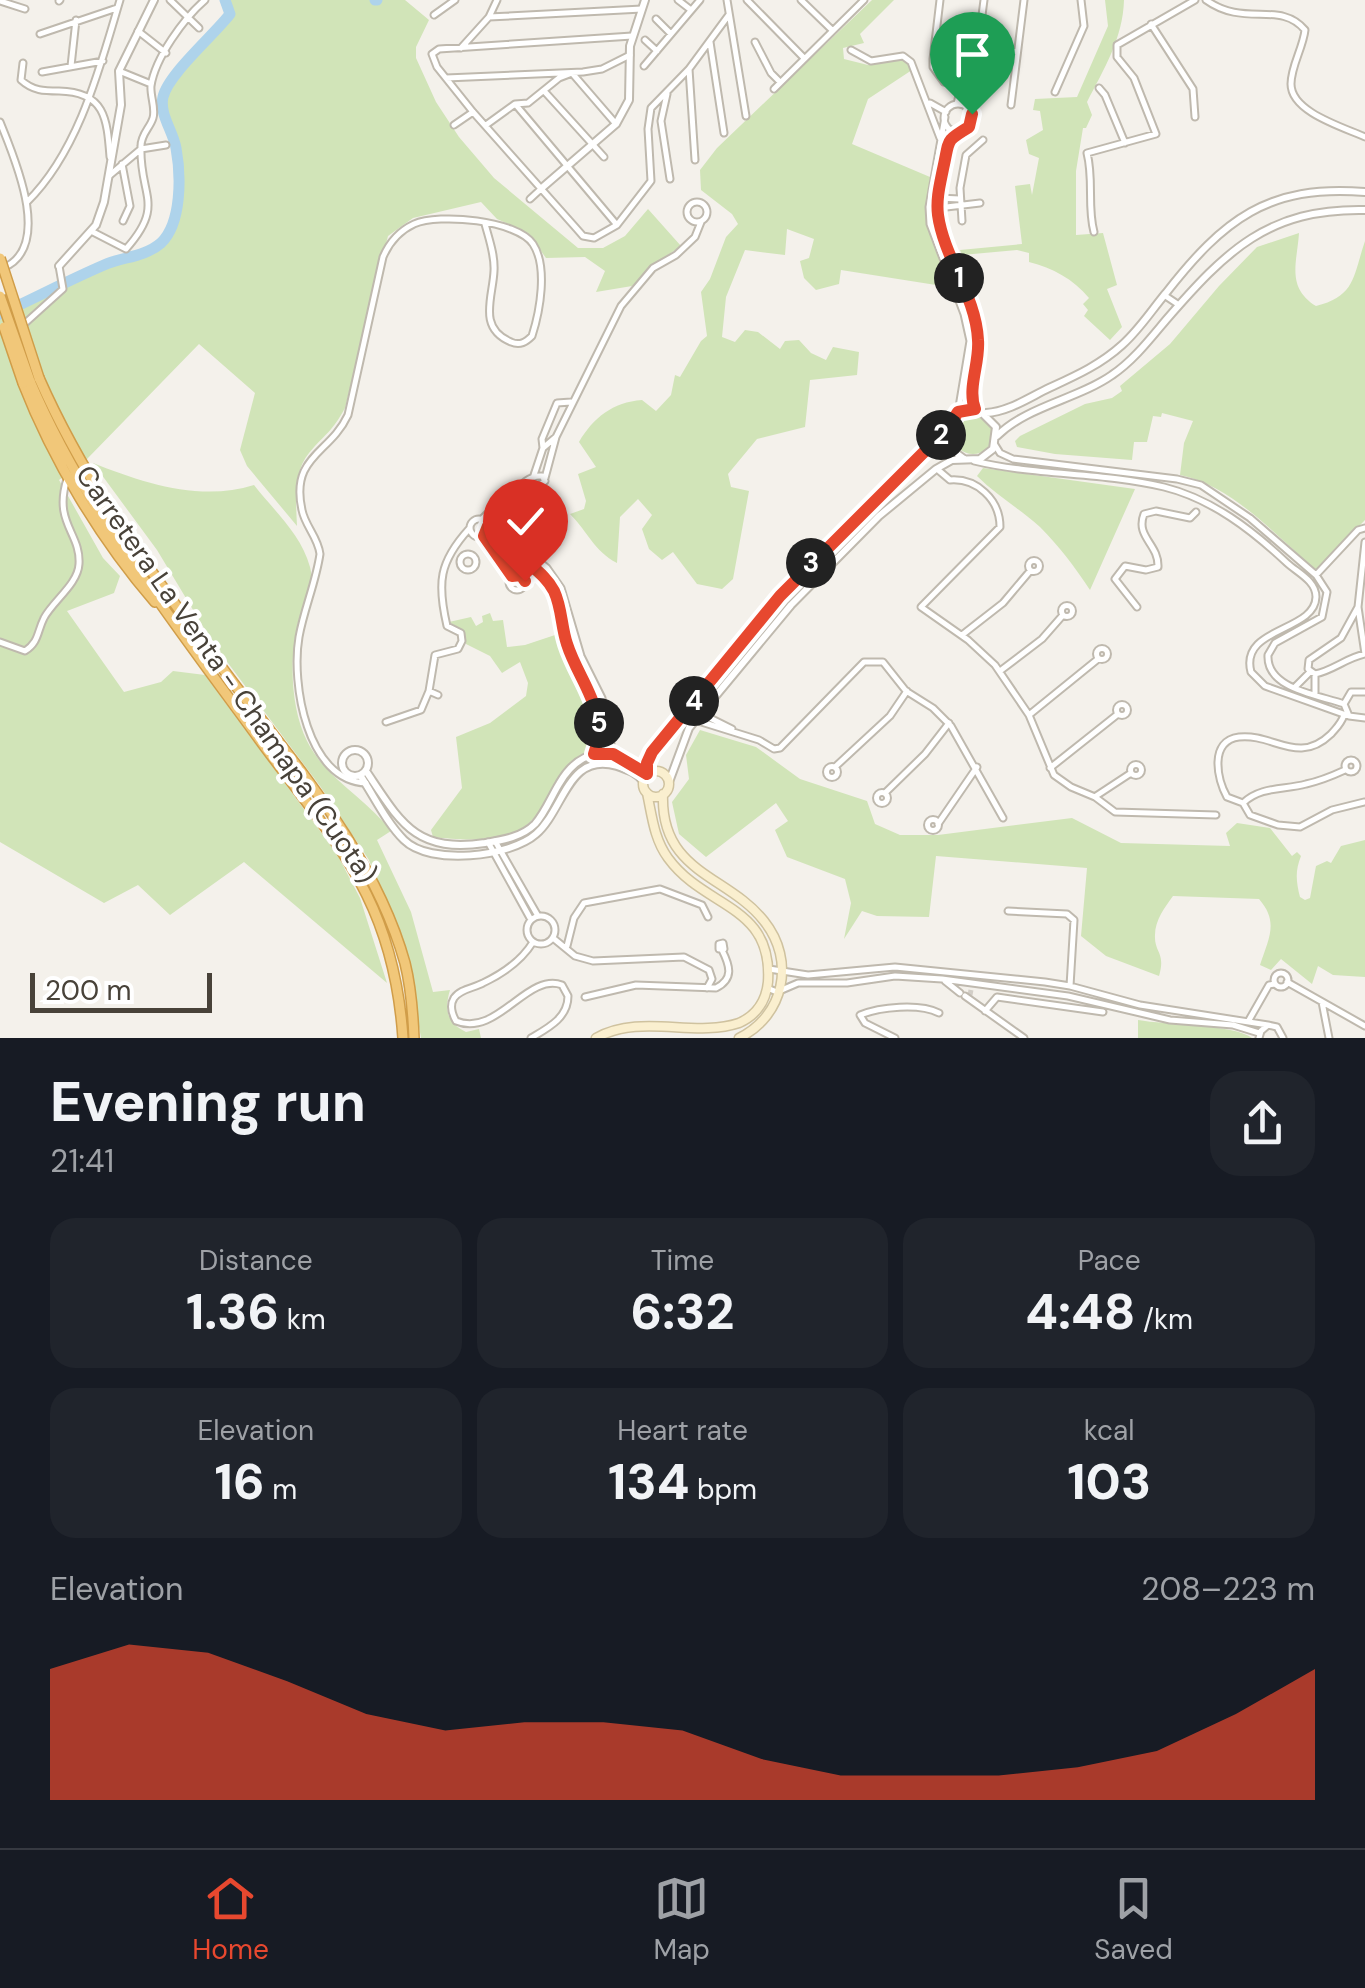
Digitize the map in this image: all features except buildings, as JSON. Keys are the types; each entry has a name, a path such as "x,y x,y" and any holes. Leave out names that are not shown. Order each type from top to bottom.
{"highway":[{"name":"Carretera La Venta - Chamapa (Cuota)","path":"0,258 31,381 133,545 352,844 391,922 406,965 414,1038"},
{"name":"Carretera La Venta - Chamapa (Cuota)","path":"0,296 31,381 62,448 130,558 343,849 363,882 395,966 404,1038"},
{"path":"0,315 31,381 48,443 118,555 186,638"}],"main road":[{"path":"596,1038 622,1028 721,1028 738,1024 760,1008 768,988 764,942 751,924 687,878 670,860 655,831 646,776 659,771 669,782 663,794 663,812 671,838 696,868 763,919 779,950 781,990 769,1014 739,1038"},
{"path":"647,793 663,794"}],"street":[{"path":"0,0 25,10"},
{"path":"110,160 121,105 118,70 154,0"},
{"path":"170,0 199,28"},
{"path":"91,231 126,248 145,228 149,212 140,149 142,136 153,117 151,84 186,16 205,0"},
{"path":"434,15 455,0"},
{"path":"461,48 489,17 497,0"},
{"path":"678,0 691,10"},
{"path":"644,66 700,0"},
{"path":"726,0 746,116"},
{"path":"747,0 804,58"},
{"path":"801,0 832,30"},
{"path":"774,89 864,0"},
{"path":"940,0 934,67 944,82 991,86 996,49 1017,52"},
{"path":"978,46 984,0"},
{"path":"1011,105 1024,0"},
{"path":"1055,92 1084,26 1081,0"},
{"path":"1094,232 1090,212 1093,181 1087,154 1156,134 1134,78 1115,51 1124,39 1195,0"},
{"path":"1206,0 1227,11 1271,4"},
{"path":"40,34 119,4"},
{"path":"27,202 58,159 90,98 119,4"},
{"path":"489,17 643,4 632,36 629,100 616,124 530,199"},
{"path":"1288,8 1299,16 1306,30 1291,84 1294,98 1302,108 1365,137"},
{"path":"670,179 661,122 668,94 728,16"},
{"path":"656,18 671,34"},
{"path":"71,67 76,20"},
{"path":"1151,24 1193,89 1195,117"},
{"path":"138,31 166,52"},
{"path":"632,36 439,49 432,54 445,78 473,112 583,236 594,238 618,225 651,182 651,108 668,94"},
{"path":"645,40 656,51"},
{"path":"710,42 724,133"},
{"path":"755,42 780,82"},
{"path":"852,50 870,61 903,56 911,62 930,103 941,140"},
{"path":"445,78 572,72 602,68 630,55"},
{"path":"42,72 104,61"},
{"path":"0,343 35,317 63,289 59,266 91,231 110,175 107,123 100,106 90,98 42,92 28,86 22,80 22,63"},
{"path":"118,70 151,84"},
{"path":"688,70 695,160"},
{"path":"486,126 515,104 528,103 572,72"},
{"path":"572,72 616,124"},
{"path":"646,776 652,752 758,621 824,549 948,428 958,412 970,341 964,314 930,224 928,207 945,114 957,104 961,86"},
{"path":"966,106 970,87"},
{"path":"1099,88 1126,143"},
{"path":"545,92 604,157"},
{"path":"930,103 945,114 949,128 957,132"},
{"path":"515,104 618,225"},
{"path":"957,104 966,106 972,114 971,123 950,140 938,208 950,253 973,311 978,340 972,394 975,409"},
{"path":"454,125 473,112"},
{"path":"0,122 27,202 27,237 18,259 0,269"},
{"path":"962,221 960,202 967,151 983,140"},
{"path":"110,175 140,149 166,145"},
{"path":"122,164 130,206 123,221"},
{"path":"958,412 975,409 986,413 1006,408 1100,363 1145,322 1213,237 1255,210 1304,192 1365,192"},
{"path":"938,198 980,203"},
{"path":"609,764 613,754 602,698 580,656 561,588 547,568 525,550 514,522 520,502 544,481 556,437 621,306 653,268 676,255 695,237 707,208 695,202 688,208 688,215 701,222"},
{"path":"938,208 960,202"},
{"path":"669,782 683,737 769,630 879,516 936,469 952,460 987,456 1015,423 1121,369 1227,254 1271,226 1324,210 1365,210"},
{"path":"366,784 341,779 328,766 304,716 299,638 320,554 318,540 302,510 303,474 310,457 337,434 348,415 383,258 402,231 424,220 502,224 519,230 533,243 538,255 540,287 534,332 523,343 513,343 501,335 489,317 494,270 485,224"},
{"path":"1164,295 1179,305"},
{"path":"572,402 558,403 542,439 534,475 523,482 505,523 508,541 518,556 543,576 559,606 568,648 597,712 597,764"},
{"path":"986,413 996,427 1000,453 1013,459 1188,480 1215,492 1250,518 1316,575 1327,592 1326,609 1316,622 1275,643 1267,664 1274,678 1344,704"},
{"path":"948,428 953,451 968,460 1144,483 1244,526 1314,588 1314,606 1301,619 1264,638 1252,652 1251,672 1265,686 1344,715 1365,718"},
{"path":"543,448 556,437"},
{"path":"543,448 554,450"},
{"path":"936,469 950,480 964,479 978,485 1000,516 1000,527 921,608 962,635 1000,671 1029,715 1054,774 1115,812 1216,815"},
{"path":"534,475 542,476 544,481"},
{"path":"0,642 25,652 33,646 43,620 75,577 79,563 64,522 61,496 68,476"},
{"path":"386,722 421,710 429,691 435,655 458,648 462,642 461,633 447,626 440,574 458,542 474,520 509,508"},
{"path":"1136,607 1116,579 1125,566 1146,570 1158,567 1156,547 1142,535 1144,514 1156,511 1190,518 1196,508"},
{"path":"1244,526 1250,518"},
{"path":"482,519 488,526"},
{"path":"488,526 505,523"},
{"path":"488,526 484,536 512,576"},
{"path":"1316,575 1358,530 1365,528"},
{"path":"469,529 474,536"},
{"path":"458,542 484,536"},
{"path":"1264,542 1270,536"},
{"path":"1295,687 1312,673 1365,654 1358,606 1365,542"},
{"path":"475,558 490,548"},
{"path":"962,635 1003,603 1030,571"},
{"path":"1314,694 1309,660 1342,638 1358,606"},
{"path":"1000,671 1042,639 1063,615"},
{"path":"758,621 769,630"},
{"path":"1286,626 1293,633"},
{"path":"1029,715 1098,658"},
{"path":"697,716 774,749 780,748 868,660 882,662 907,691 948,723 977,767 1003,818"},
{"path":"429,691 438,695"},
{"path":"835,767 890,716 907,691"},
{"path":"1365,692 1352,692 1336,729 1317,746 1274,746 1250,738 1230,740 1222,747 1218,759 1220,785 1227,797 1243,803 1250,814 1290,827 1300,827 1332,810 1364,803 1365,794"},
{"path":"1050,768 1118,714"},
{"path":"885,793 925,754 948,723"},
{"path":"594,754 613,754 646,776 609,764 583,769 572,778 538,832 522,842 443,856 404,840 366,784 363,773 404,826 424,840 456,846 493,846 520,835 534,825 566,774 594,754"},
{"path":"938,824 977,767"},
{"path":"1243,803 1278,786 1301,786 1345,770"},
{"path":"1096,797 1131,773"},
{"path":"493,846 534,917"},
{"path":"567,946 574,918 584,903 660,889 702,905 708,917"},
{"path":"1008,911 1067,914 1074,920 1070,986"},
{"path":"534,917 547,917 554,924 553,938"},
{"path":"534,917 526,931 533,942 542,944 553,938"},
{"path":"553,938 575,956 592,962 684,956 709,970 712,979 707,988"},
{"path":"531,1038 563,1014 569,1002 565,988 554,982 538,988 486,1023 464,1026 452,1014 455,996 484,984 518,961 533,942"},
{"path":"585,997 636,986 716,988 730,975 722,950"},
{"path":"768,970 796,975 912,968 1046,982 1140,1004 1248,1020 1277,1027 1283,1038"},
{"path":"852,973 853,982"},
{"path":"1275,984 1274,977 1280,973 1287,982"},
{"path":"768,988 773,992 793,983 853,982 895,976 942,979 968,993 985,1011 1024,1038"},
{"path":"942,979 968,993 1044,993 1105,1003 1170,1020 1233,1025 1259,1036 1268,1026"},
{"path":"1044,993 1046,982"},
{"path":"1248,1020 1269,985 1282,986 1287,982"},
{"path":"1287,982 1365,1026"},
{"path":"985,1011 998,997 1103,1012"},
{"path":"1322,1002 1330,1038"},
{"path":"895,1038 866,1023 860,1015 912,1008 939,1013"},
{"path":"543,1038 546,1029"}],"green space":[{"path":"225,0 405,0 429,20 416,47 416,58 436,102 494,178 578,248 603,248 625,236 648,209 681,246 632,286 596,292 605,271 585,257 546,258 528,233 497,219 481,202 413,218 388,236 345,408 300,469 297,526 247,466 240,450 255,393 199,344 87,459 59,480 103,558 120,576 114,593 67,611 124,692 161,682 173,671 205,675 337,854 360,898 387,983 244,862 170,915 138,885 104,903 0,842 0,314 104,265 147,251 167,234 176,212 179,172 164,97 182,66 230,14"},
{"path":"872,0 894,0 860,34 864,43 843,48 844,59 868,65 904,58 912,70 868,99 852,144 930,177 925,215 947,281 936,285 841,270 839,284 816,290 804,278 800,261 809,258 814,239 787,229 785,255 745,250 726,297 722,337 735,342 745,330 758,332 780,349 785,341 799,340 811,353 826,360 833,347 859,352 857,375 810,380 805,427 757,439 728,474 731,487 749,491 733,579 722,589 697,584 673,552 662,560 649,549 642,529 652,515 638,499 620,517 617,563 597,547 570,514 584,509 586,501 578,474 596,467 579,442 597,419 622,404 642,400 656,411 671,395 675,375 680,377 707,336 701,292 726,237 738,224 732,214 701,190 700,170 717,148"},
{"path":"1105,0 1124,0 1123,14 1112,53 1087,102 1092,115 1083,128 1076,171 1076,235 1103,233 1117,285 1107,289 1122,327 1110,340 1084,316 1088,310 1083,304 1089,298 1083,291 1062,275 1029,262 1029,253 1017,250 962,255 960,250 1022,244 1015,186 1030,184 1032,195 1039,158 1029,154 1026,140 1043,130 1040,111 1033,110 1035,99 1077,97 1108,26"},
{"path":"1299,233 1295,274 1300,291 1316,306 1346,290 1365,241 1365,520 1316,570 1236,501 1180,475 1184,443 1193,421 1162,413 1161,417 1153,416 1147,442 1134,442 1132,460 1017,447 1015,441 1020,436 1085,404 1112,398 1122,391 1120,386 1170,344 1257,247"},
{"path":"973,414 987,420 993,434 987,448 973,454 959,448 953,434 959,420"},
{"path":"93,463 152,483 193,491 214,492 254,485 294,534 311,573 294,648 294,697 301,727 325,766 391,831 377,840 411,912 433,992 450,990 447,1010 451,1020 466,1032 479,1029 481,1038 421,1038 407,956 369,860 320,786 213,643 157,550"},
{"path":"983,468 1135,489 1090,590 1040,527 977,476"},
{"path":"490,613 493,621 503,620 507,647 555,635 590,702 595,732 592,751 570,767 540,811 521,829 484,839 433,837 431,830 462,788 456,737 490,723 526,696 528,683 520,662 502,673 490,656 466,644 464,631 449,622 471,617 476,626 483,622 482,616"},
{"path":"700,730 756,747 800,779 867,801 875,824 900,835 938,835 1072,818 1121,843 1230,846 1226,833 1237,823 1270,828 1292,856 1297,852 1301,856 1297,881 1300,897 1305,900 1310,898 1316,866 1331,863 1341,846 1365,840 1365,977 1333,975 1318,966 1312,984 1281,959 1271,970 1260,965 1270,923 1259,899 1173,896 1155,929 1161,962 1159,976 1106,956 1081,936 1087,868 936,856 929,917 877,916 862,911 844,939 851,903 845,879 787,857 775,830 788,821 776,803 706,857 679,834 672,802 689,779 686,755"},
{"path":"1138,1020 1215,1027 1252,1038 1138,1038"}],"waterway":[{"path":"0,314 104,265 148,251 168,234 176,211 179,171 163,97 182,66 230,14 225,0"}],"tunnel":[{"path":"970,995 971,990"}],"route":[{"path":"525,581 521,575 512,576 490,548 484,536 488,526 505,523 508,541 518,556 543,576 553,590 568,648 597,712 600,729 594,754 613,754 647,774 652,752 780,596 948,428 958,412 975,409 972,394 978,340 973,311 938,216 938,192 950,140 969,127 972,114"}]}
